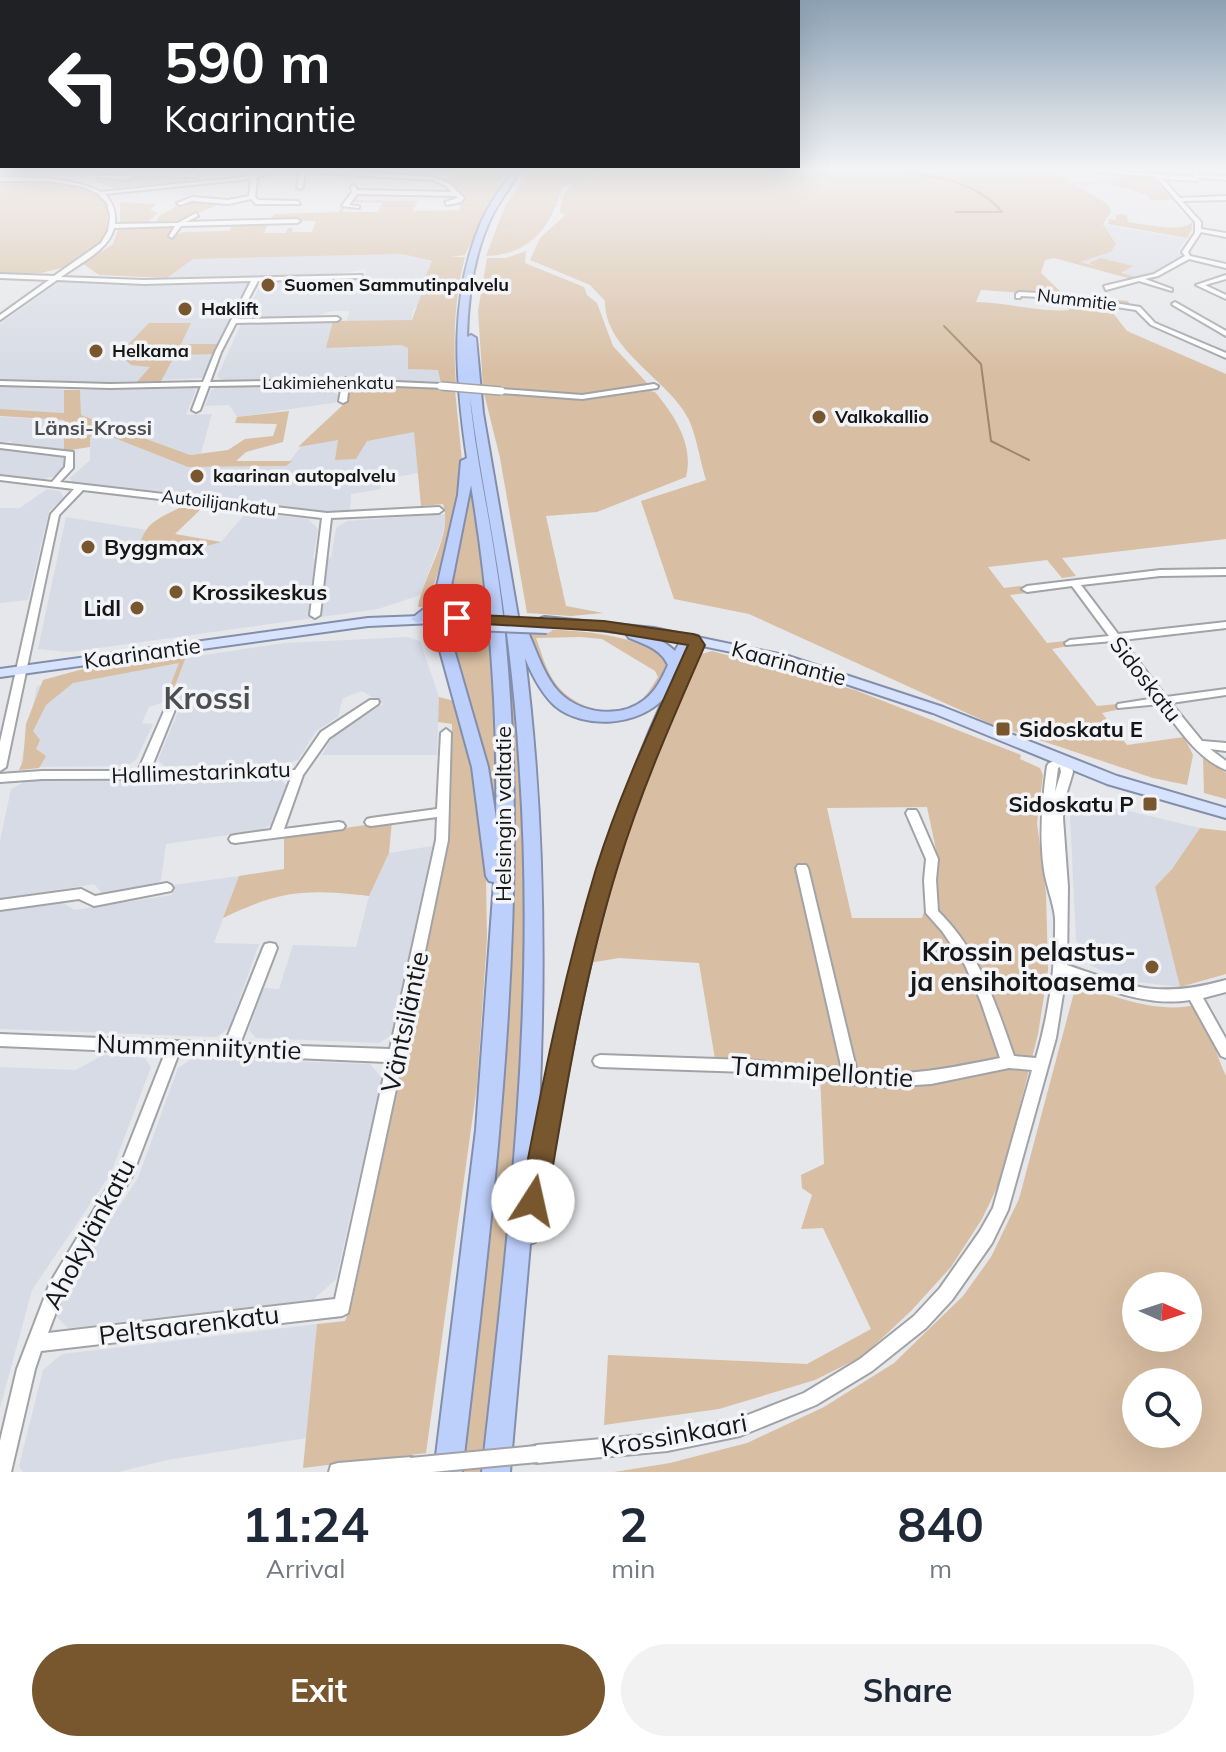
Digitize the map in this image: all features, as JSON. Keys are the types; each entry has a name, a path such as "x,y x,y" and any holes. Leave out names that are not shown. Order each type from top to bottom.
{"highway":[{"name":"Helsingin valtatie","path":"448,1472 474,1276 502,933 505,781 501,659 460,353 463,292 478,238"},
{"name":"Helsingin valtatie","path":"487,238 475,281 470,323 474,380 512,608 529,780 533,932 529,1086 513,1309 496,1472"},
{"path":"470,439 464,495 442,596 440,622 480,767 502,933"},
{"path":"418,619 430,611 442,596"},
{"path":"512,608 539,678 553,697 580,714 608,717 640,710 659,694 675,664 692,642"},
{"path":"634,635 663,648 673,657 675,664"},
{"path":"513,1309 559,1057 590,927 638,777 692,642"}],"main road":[{"name":"Kaarinantie","path":"0,673 284,634 418,619 440,622"},
{"name":"Kaarinantie","path":"284,634 474,621 546,624 692,642 862,689 1144,798 1226,820"},
{"name":"Kaarinantie","path":"546,624 692,642"},
{"name":"Kaarinantie","path":"1061,767 1226,813"}],"street":[{"path":"0,318 103,244 106,238"},
{"path":"1188,257 1186,250 1194,238"},
{"path":"1135,304 1106,287 1141,280 1169,269 1188,257 1226,266"},
{"path":"0,276 144,282 360,276"},
{"path":"1226,277 1199,285 1226,297"},
{"path":"196,410 218,352 255,280"},
{"path":"1141,280 1170,290"},
{"name":"Nummitie","path":"1018,297 1019,294 1042,294 1135,304 1153,324 1226,356"},
{"path":"1175,304 1226,334"},
{"path":"234,321 337,319"},
{"path":"1216,338 1226,334"},
{"path":"1196,341 1206,340"},
{"path":"343,401 346,380"},
{"name":"Lakimiehenkatu","path":"0,383 96,388 346,380 582,397 654,386"},
{"path":"0,446 70,454 69,468 54,484"},
{"name":"Autoilijankatu","path":"0,478 327,516 439,510"},
{"path":"0,767 24,670 55,514 81,487"},
{"path":"315,615 327,516"},
{"path":"1027,589 1171,572 1226,572"},
{"name":"Sidoskatu","path":"1074,583 1198,744 1226,766"},
{"path":"1070,643 1226,625"},
{"path":"1122,706 1226,692"},
{"path":"142,775 173,702"},
{"name":"Hallimestarinkatu","path":"0,778 298,774 325,735 374,702"},
{"name":"Väntsiläntie","path":"342,1307 442,840 446,733"},
{"path":"1198,744 1226,747"},
{"name":"Krossinkaari","path":"338,1472 667,1442 740,1427 810,1399 866,1365 892,1346 946,1294 986,1237 1010,1181 1042,1065 1060,968 1059,909 1062,887 1058,802 1061,767"},
{"path":"276,833 298,774"},
{"path":"371,822 443,812"},
{"path":"912,813 932,859 932,913 948,927 971,966 1009,1062"},
{"path":"235,839 339,826"},
{"path":"802,868 851,1079"},
{"path":"0,905 81,894 94,901 167,888"},
{"path":"231,1047 270,948"},
{"path":"1060,968 1152,997 1195,996 1226,986"},
{"path":"1195,996 1226,1052"},
{"name":"Nummenniityntie","path":"0,1040 398,1056"},
{"name":"Ahokylänkatu","path":"2,1472 35,1343 58,1283 126,1171 175,1046"},
{"name":"Tammipellontie","path":"600,1061 747,1066 883,1081 931,1078 1009,1062 1042,1065"},
{"name":"Peltsaarenkatu","path":"35,1343 342,1307"}],"shaded area":[{"path":"0,238 103,238 100,244 69,266 41,273 0,273"},
{"path":"115,238 474,238 465,255 450,257 465,257 455,321 456,385 441,384 438,370 408,369 408,348 401,345 326,348 333,321 412,320 421,295 426,295 427,285 422,284 432,261 402,254 193,259 167,278 99,275 83,264 113,244"},
{"path":"493,238 535,238 514,251 486,256"},
{"path":"540,238 1112,238 1116,244 1111,252 1080,262 1095,266 1089,263 1101,258 1133,266 1121,273 1140,278 1135,280 1054,258 1045,260 1041,273 1063,294 1128,301 1131,307 1109,308 1127,331 1226,374 1226,539 1062,558 1076,576 1062,578 1047,560 988,567 1004,588 1021,586 1026,593 1010,595 1047,643 1065,641 1068,646 1052,649 1097,706 1117,704 1121,709 1102,713 1127,745 1184,737 1193,755 1187,785 1153,778 991,724 749,614 674,599 641,501 706,480 689,420 680,405 615,335 605,301 590,285 530,260","holes":["981,290 1043,294 1070,310 1046,310 976,302"]},
{"path":"1112,238 1186,239 1178,251 1182,256 1166,268 1140,278 1079,262 1111,252 1116,245"},
{"path":"526,251 525,263 584,287 587,295 597,303 613,346 647,383 643,387 580,394 483,387 478,311 487,258 506,258"},
{"path":"402,254 432,262 422,283 427,285 426,295 413,311 408,337 408,368 438,370 441,384 353,378 223,380 217,377 241,324 346,321 350,311 331,311 318,316 249,317 246,315 261,282 364,277 367,269 336,274 167,278 192,259"},
{"path":"60,281 120,284 249,283 202,378 63,384 0,380 0,324"},
{"path":"149,323 191,323 181,344 219,344 213,354 175,355 161,381 137,382 150,367 131,365 119,354"},
{"path":"350,382 455,390 463,471 454,527 426,607 418,607 441,542 445,516 443,504 421,506 414,432 367,441 356,459 335,460 338,440 298,447 346,402"},
{"path":"325,384 338,395 339,402 237,417 229,405 205,406 211,390 220,386"},
{"path":"0,386 64,390 65,413 0,409"},
{"path":"190,387 196,390 186,415 212,414 201,453 190,455 81,415 80,390"},
{"path":"64,390 80,390 81,415 190,455 228,450 245,439 273,436 277,424 235,423 237,417 289,411 283,442 246,452 236,461 292,461 286,466 188,467 99,432 90,437 90,447 64,451 64,420 0,416 0,409 64,413"},
{"path":"655,392 681,432 687,454 686,477 597,512 546,516 566,606 603,613 571,616 527,613 500,458 484,393 566,398"},
{"path":"0,417 64,420 64,451 14,446 11,441 0,443"},
{"path":"99,432 188,467 286,466 311,434 414,432 418,473 381,480 381,489 351,494 350,512 336,513 73,483 70,478 90,460 90,436"},
{"path":"0,448 64,455 65,468 55,476 44,479 0,474"},
{"path":"470,472 490,613 443,611"},
{"path":"47,489 60,491 64,498 49,511 28,600 0,603 0,508 20,508"},
{"path":"186,505 203,507 175,534 221,542 133,563 150,526"},
{"path":"247,512 308,519 318,529 313,559 331,558 336,528 347,521 447,514 441,540 420,595 378,609 70,652 38,649 66,517 221,542"},
{"path":"448,628 491,628 496,711 496,827"},
{"path":"505,628 510,628 525,837 527,921 524,1027 510,1218 485,1472 460,1472 509,713"},
{"path":"528,629 583,632 619,638 653,649 668,658 668,666 657,686 637,704 625,710 611,713 584,710 559,696 547,682","holes":["536,638 602,639 655,671 658,677 644,697 629,708 606,711 572,699 553,679"]},
{"path":"407,637 420,641 439,697 437,755 322,755 333,736 383,704 362,691 343,698 338,717 316,731 298,760 283,765 164,766 158,760 182,702 165,702 149,707 142,723 153,724 136,760 127,766 28,767 21,763 37,686 124,667 285,643"},
{"path":"712,651 855,690 1021,755 1020,759 1040,768 1043,775 1037,823 1046,893 1048,970 1038,1034 1002,1177 982,1219 951,1267 911,1311 863,1356 815,1380 719,1409 604,1425 608,1355 807,1364 871,1329 823,1228 801,1229 812,1195 802,1188 801,1175 824,1164 820,1075 716,1065 699,963 619,958 589,963 610,884 636,806 698,655","holes":["927,807 939,864 922,918 852,918 827,808"]},
{"path":"187,654 168,704 163,704 179,663 73,683 46,705 33,731 40,740 36,749 46,756 39,768 19,770 23,761 26,724 43,680 83,669"},
{"path":"439,697 458,702 485,817 487,938 477,1086 426,1453 303,1468 317,1324 345,1321 352,1303 442,873 451,807 452,724 438,722"},
{"path":"1203,758 1226,773 1226,799 1204,793"},
{"path":"280,780 288,786 272,824 262,830 166,844 161,880 151,888 104,896 94,884 0,899 0,841 11,789 26,781"},
{"path":"1074,798 1200,828 1172,869 1155,887 1180,987 1129,981 1091,966 1076,940 1070,816"},
{"path":"392,821 389,853 369,896 294,894 261,902 223,918 239,876 284,869 284,837"},
{"path":"1200,828 1226,831 1226,974 1180,987 1155,887 1172,869"},
{"path":"432,846 392,1035 379,1043 256,1038 249,1030 263,988 279,989 293,945 356,947 369,896 389,853"},
{"path":"239,876 214,943 259,944 229,1029 216,1037 0,1029 0,912 62,902 74,910 172,895 173,885"},
{"path":"1076,985 1151,1006 1196,1005 1226,1076 1226,1472 614,1472 670,1463 747,1443 824,1407 894,1363 963,1296 991,1257 1019,1199"},
{"path":"103,1055 144,1057 151,1067 111,1173 32,1290 0,1408 0,1067 76,1070"},
{"path":"193,1058 370,1064 382,1078 336,1279 313,1300 68,1328 56,1316 62,1293 138,1178 178,1068"},
{"path":"317,1324 306,1438 167,1460 118,1472 23,1472 19,1466 43,1370 62,1354"}],"waterway":[{"path":"944,326 981,364 991,441 1029,460"}],"place":[{"name":"Suomen Sammutinpalvelu","path":"268,285"},
{"name":"Haklift","path":"185,309"},
{"name":"Helkama","path":"96,351"},
{"name":"Valkokallio","path":"819,417"},
{"name":"kaarinan autopalvelu","path":"197,476"},
{"name":"Byggmax","path":"88,547"},
{"name":"Krossikeskus","path":"176,592"},
{"name":"Lidl","path":"137,608"},
{"name":"Sidoskatu E","path":"1003,729"},
{"name":"Sidoskatu P","path":"1150,804"},
{"name":"Krossin pelastus- ja ensihoitoasema","path":"1152,967"}],"district":[{"name":"Länsi-Krossi","path":"93,428"},
{"name":"Krossi","path":"207,699"}],"route":[{"path":"457,618 519,619 640,630 693,639 696,645 638,777 606,869 559,1057 533,1201"}]}
